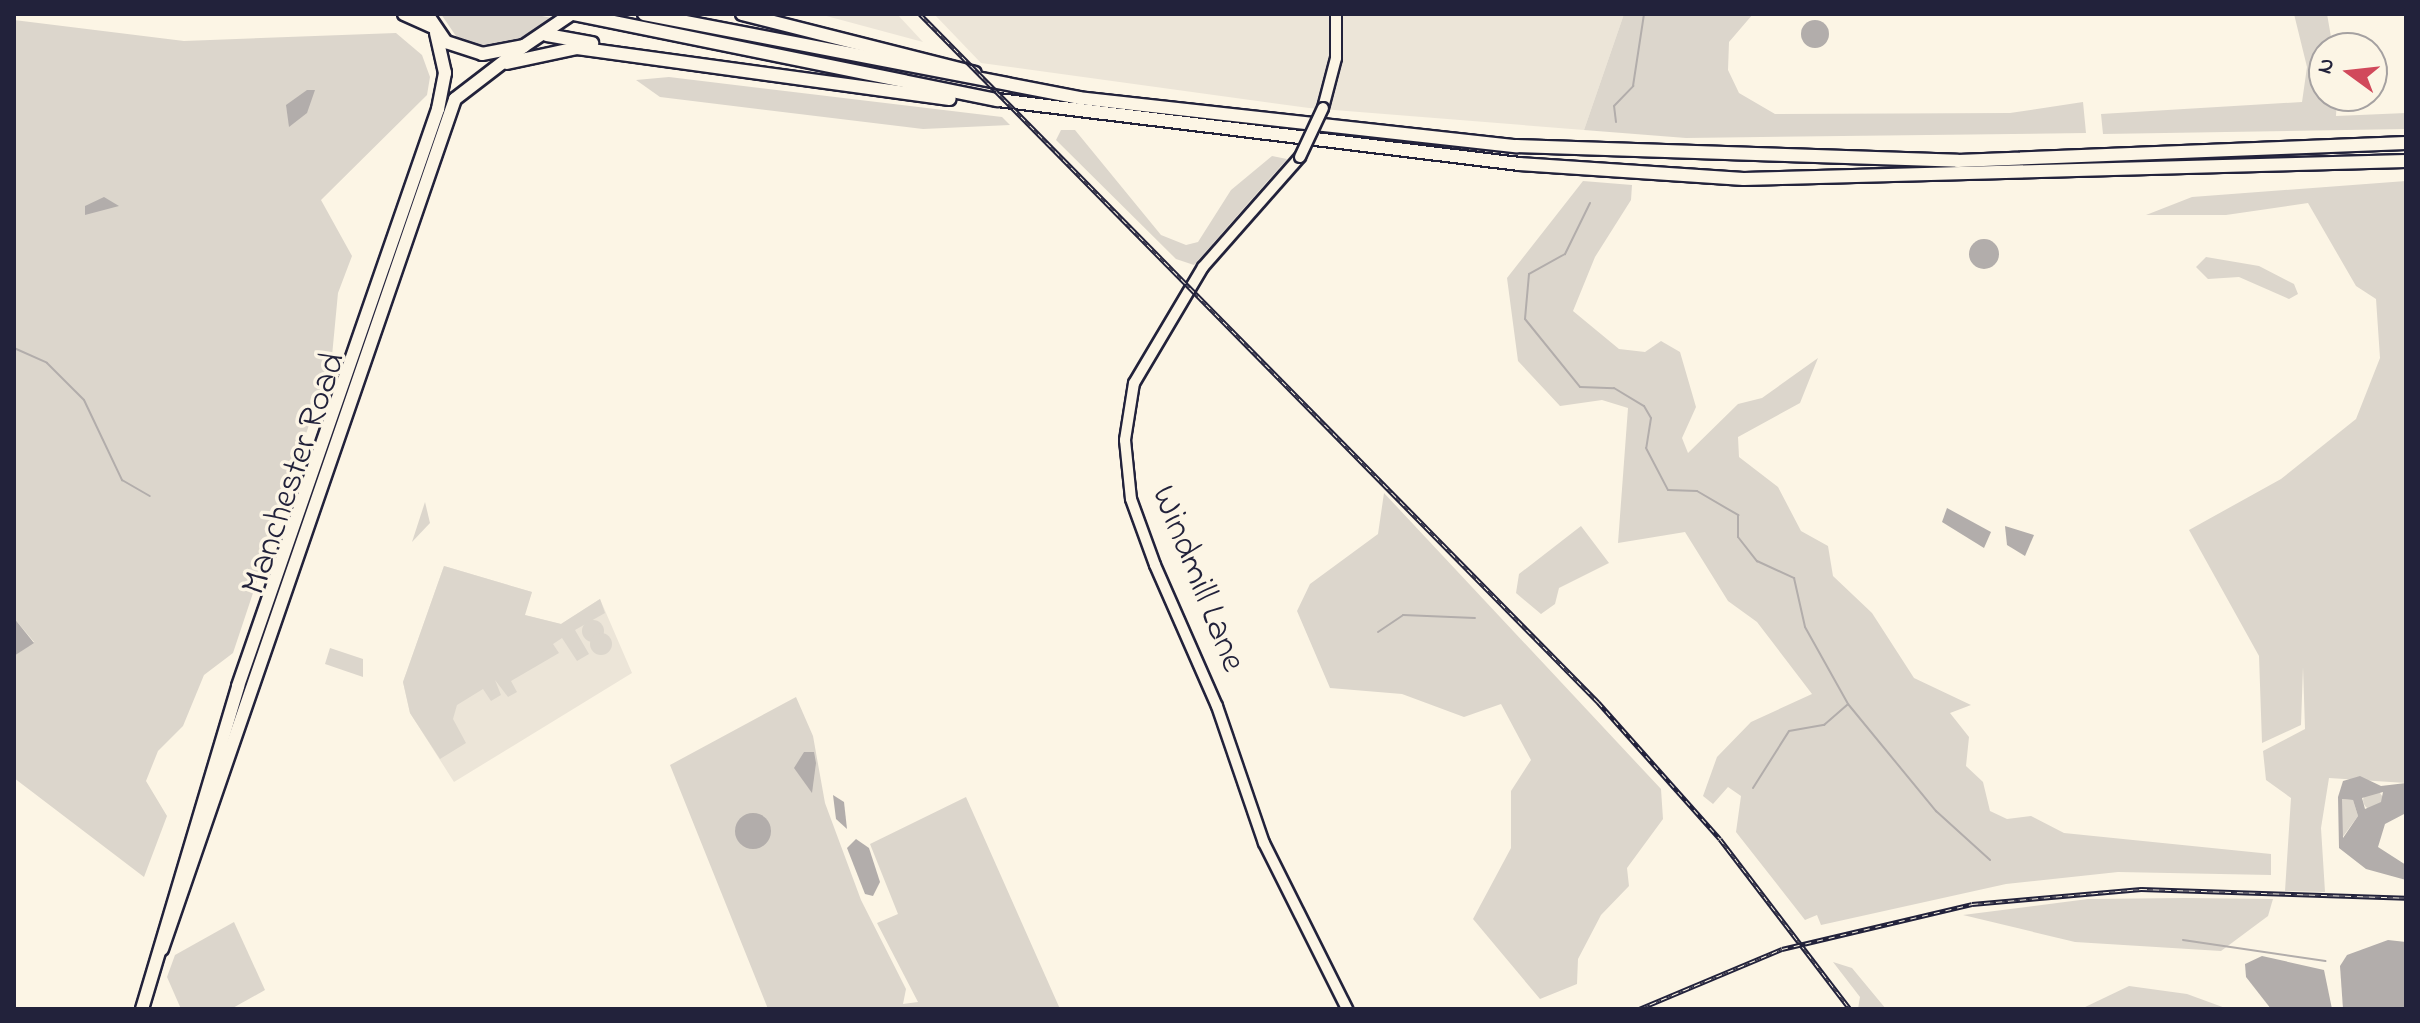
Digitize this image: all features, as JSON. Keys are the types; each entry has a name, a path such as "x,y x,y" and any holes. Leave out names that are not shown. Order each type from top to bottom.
{"highway":[{"path":"644,14 1079,98 1516,146 1743,157 1958,161 2406,143"},
{"path":"742,14 1079,98"},
{"path":"408,16 431,24 470,53 524,46 547,35 570,17 998,100 1330,147 1744,179 2406,161"},
{"name":"Manchester Road","path":"162,949 295,514 438,109 445,73 431,24"},
{"path":"547,35 567,43 645,57 933,99 998,100"},
{"path":"439,147 480,80 528,55 567,43"},
{"name":"Manchester Road","path":"142,1009 439,147 466,85 524,46"},
{"path":"295,514 333,427 343,420"}],"street":[{"name":"Windmill Lane","path":"1336,14 1336,58 1323,108 1300,157 1203,267 1134,383 1125,440 1131,499 1155,565 1217,706 1264,843 1347,1009"}],"shaded area":[{"path":"441,14 532,14 557,19 516,42 481,48 462,45"},
{"path":"819,14 897,14 923,42"},
{"path":"934,14 1624,14 1584,130 1309,108 981,63"},
{"path":"1624,14 1753,14 1729,42 1728,70 1739,93 1775,114 2010,113 2083,102 2086,133 1686,138 1584,130"},
{"path":"2294,14 2327,14 2330,32 2308,32 2308,112 2336,112 2336,116 2406,113 2406,129 2103,134 2101,114 2302,102 2307,67"},
{"path":"14,20 184,41 396,33 422,55 430,77 427,95 321,200 352,256 338,293 332,356 233,653 204,675 183,726 158,751 146,781 167,816 144,877 14,778 14,656 34,642 14,618"},
{"path":"1815,20 1825,24 1829,34 1825,44 1815,48 1805,44 1801,34 1805,24"},
{"path":"669,77 1002,117 1010,125 923,129 660,97 636,80"},
{"path":"307,90 315,90 307,113 289,127 286,105"},
{"path":"1061,130 1075,130 1161,235 1186,245 1198,242 1231,190 1272,156 1287,159 1194,265 1176,259 1056,140"},
{"path":"1583,181 1632,185 1631,200 1595,257 1573,311 1619,349 1645,352 1661,341 1680,352 1696,407 1682,438 1688,453 1738,404 1762,398 1818,358 1800,403 1738,437 1739,457 1778,487 1801,531 1828,546 1833,576 1872,613 1914,678 1971,705 1950,713 1969,737 1966,766 1983,782 1990,811 2007,819 2031,816 2064,833 2271,854 2271,875 2118,872 2006,884 1821,925 1817,915 1805,920 1736,832 1741,796 1728,787 1713,804 1703,796 1717,757 1751,722 1812,694 1757,622 1728,601 1685,532 1618,543 1628,408 1602,400 1560,406 1518,361 1507,278"},
{"path":"2406,181 2406,783 2329,778 2321,828 2325,892 2285,891 2291,798 2266,780 2263,751 2305,729 2303,667 2301,725 2262,743 2259,656 2189,530 2281,479 2356,419 2380,358 2376,299 2356,286 2308,203 2226,215 2146,215 2192,197"},
{"path":"104,197 119,206 85,215 85,206"},
{"path":"1984,239 1995,243 1999,254 1995,265 1984,269 1973,265 1969,254 1973,243"},
{"path":"2206,257 2259,266 2294,284 2298,294 2289,299 2239,277 2208,279 2196,267"},
{"path":"1384,493 1661,789 1663,819 1627,868 1629,886 1601,915 1578,959 1577,984 1540,999 1473,919 1511,848 1511,791 1531,760 1501,704 1464,717 1402,694 1330,688 1297,611 1310,584 1378,534"},
{"path":"425,502 430,523 412,542"},
{"path":"1947,508 1991,532 1984,548 1942,522"},
{"path":"1581,526 1609,563 1559,588 1555,604 1541,614 1516,593 1519,574"},
{"path":"2005,526 2034,535 2025,556 2007,545"},
{"path":"444,566 532,592 524,615 561,624 600,599 632,673 454,782 410,713 403,682"},
{"path":"444,566 532,592 525,615 561,624 600,599 605,613 575,630 589,654 577,661 562,638 553,644 559,653 511,681 517,692 508,697 495,680 501,695 491,701 483,689 457,705 453,719 466,743 440,759 410,713 403,682"},
{"path":"14,618 34,643 14,656"},
{"path":"593,620 601,623 604,631 601,639 593,642 585,639 582,631 585,623"},
{"path":"601,633 609,636 612,644 609,652 601,655 593,652 590,644 593,636"},
{"path":"330,648 363,659 363,677 325,664"},
{"path":"796,697 813,736 825,803 861,900 906,989 903,1004 918,1002 877,923 898,914 870,844 966,797 1060,1009 768,1009 670,765"},
{"path":"804,752 814,752 816,763 812,793 794,768"},
{"path":"2360,776 2381,786 2406,783 2406,813 2385,824 2378,847 2406,865 2406,880 2366,869 2339,848 2338,797 2343,781","holes":["2383,792 2381,802 2365,809 2362,798","2342,799 2353,800 2358,816 2343,838"]},
{"path":"2373,790 2380,793 2383,800 2380,807 2373,810 2366,807 2363,800 2366,793"},
{"path":"833,795 844,802 847,829 836,819"},
{"path":"2342,799 2353,800 2358,816 2342,838"},
{"path":"753,813 765,819 771,831 765,843 753,849 741,843 735,831 741,819"},
{"path":"856,839 869,848 880,882 873,896 865,894 847,848"},
{"path":"2088,899 2273,899 2268,916 2221,951 2075,942 1963,915"},
{"path":"234,922 265,990 231,1009 181,1009 167,977 175,955"},
{"path":"2388,940 2406,942 2406,1009 2343,1009 2340,966 2347,955"},
{"path":"2262,956 2324,970 2332,1009 2271,1009 2246,977 2245,964"},
{"path":"1833,962 1852,968 1886,1009 1858,1009 1860,997"},
{"path":"2129,986 2187,994 2228,1009 2081,1009"}],"waterway":[{"path":"1616,122 1614,106 1633,86 1644,14"},
{"path":"1590,203 1565,254 1529,274 1525,319 1580,387 1614,388 1644,406 1651,418 1646,448 1668,490 1697,491 1738,515 1738,537 1757,561 1794,578 1805,627 1848,704 1936,811 1990,860"},
{"path":"14,348 47,363 84,400 122,480 150,496"},
{"path":"1378,632 1403,615 1475,618"},
{"path":"1753,788 1789,731 1824,725 1848,704"},
{"path":"2183,940 2325,961"}],"railway":[{"path":"920,14 1598,702 1720,839 1850,1009"},
{"path":"1639,1009 1782,949 1972,904 2141,889 2406,898"}]}
